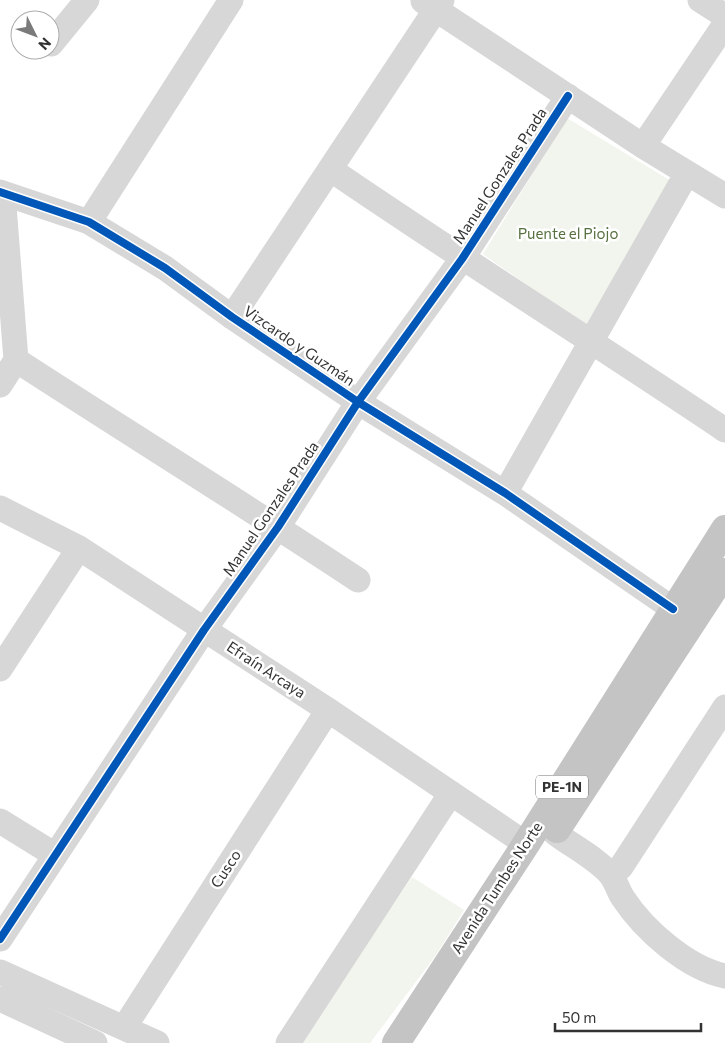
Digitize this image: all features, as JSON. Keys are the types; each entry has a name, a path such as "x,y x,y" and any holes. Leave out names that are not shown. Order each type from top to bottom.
{"highway":[{"name":"Avenida Tumbes Norte","path":"396,1043 526,844 725,529"},
{"name":"Avenida Tumbes Norte","path":"415,1043 725,572"}],"street":[{"path":"60,33 87,0"},
{"path":"88,222 231,0"},
{"path":"700,0 725,16"},
{"name":"Vizcardo y Guzmán","path":"232,317 330,169 433,3 643,146 725,196"},
{"path":"643,146 725,24"},
{"name":"Manuel Gonzales Prada","path":"0,939 204,630 278,527 358,402 462,259 568,96"},
{"path":"330,169 462,259 592,341 725,430"},
{"path":"505,493 687,173"},
{"path":"0,385 16,360 1,192"},
{"name":"Vizcardo y Guzmán","path":"1,192 88,222 165,268 232,317 358,402 505,493 674,609"},
{"path":"16,360 358,580"},
{"name":"Efraín Arcaya","path":"0,508 79,548 328,710 526,844"},
{"path":"0,669 79,548"},
{"path":"611,875 621,867 725,707"},
{"name":"Cusco","path":"124,1028 328,710"},
{"path":"288,1043 451,793"},
{"path":"0,821 55,855"},
{"path":"554,833 611,875 622,897 645,927 685,958 704,969 725,976"},
{"path":"0,972 157,1043"},
{"path":"0,998 95,1043"}],"green space":[{"name":"Puente el Piojo","path":"567,118 671,181 587,327 483,254"},
{"path":"412,877 464,910 436,955 370,1043 299,1043"}],"cycle path":[{"path":"0,939 204,630 278,527 358,402 462,259 568,96"},
{"path":"0,192 89,222 165,268 232,317 358,402 505,493 673,609"}]}
